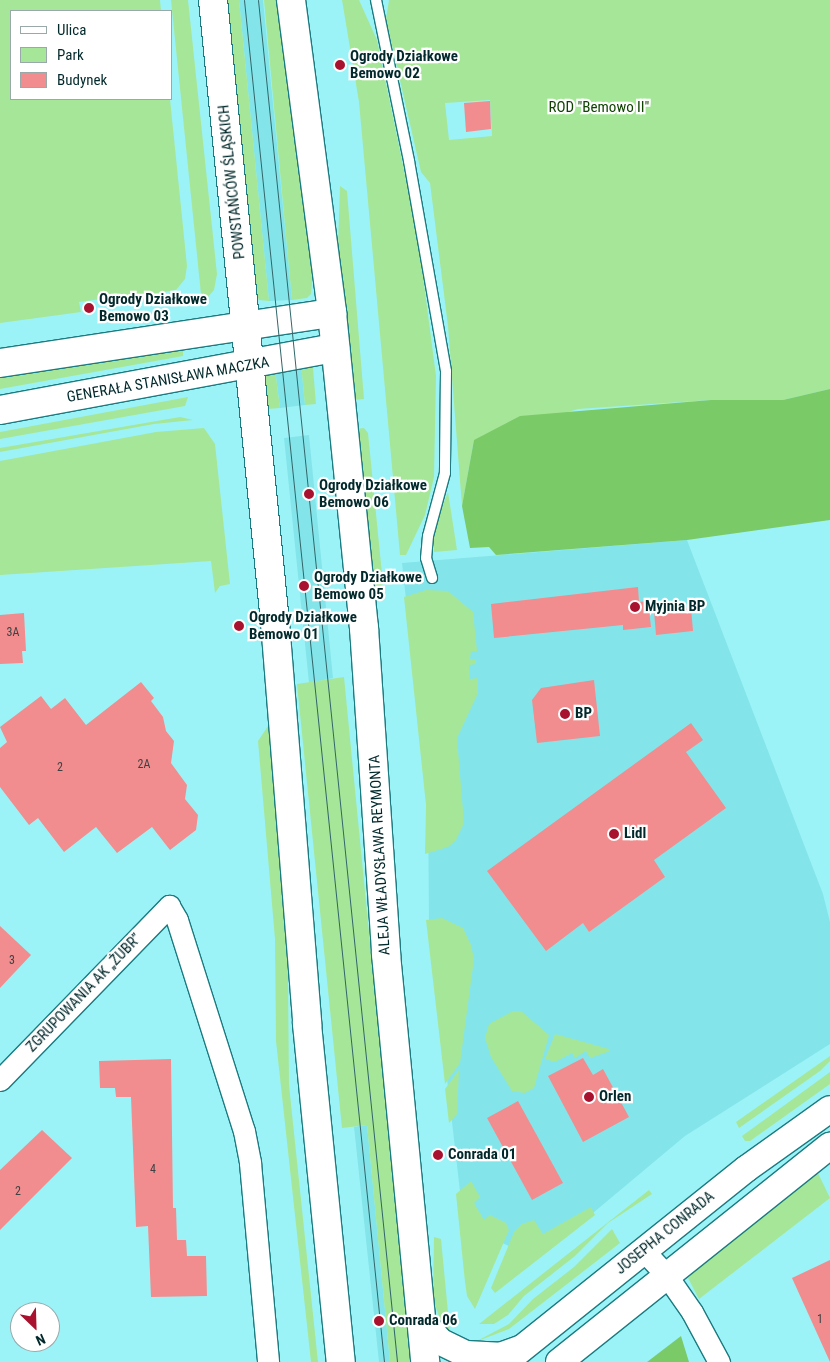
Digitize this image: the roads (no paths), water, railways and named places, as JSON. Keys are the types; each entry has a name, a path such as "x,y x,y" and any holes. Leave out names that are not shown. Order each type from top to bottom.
{"main road":[{"name":"POWSTAŃCÓW ŚLĄSKICH","path":"213,0 250,365"},
{"path":"291,0 335,348"},
{"path":"0,363 332,313"},
{"name":"GENERAŁA STANISŁAWA MACZKA","path":"0,410 335,348"},
{"name":"ALEJA WŁADYSŁAWA REYMONTA","path":"335,348 372,706 386,954 425,1362"},
{"path":"250,365 276,622 307,1024 341,1362"}],"street":[{"name":"ZGRUPOWANIA AK „ŻUBR”","path":"0,1080 169,906 177,920 244,1131 250,1163 268,1362"},
{"name":"JOSEPHA CONRADA","path":"420,1319 440,1342 466,1354 500,1356 515,1354 746,1169 830,1110"},
{"path":"559,1362 830,1146"},
{"path":"643,1250 667,1276 702,1327 719,1362"}],"lane":[{"path":"376,0 409,162 446,371 445,473 428,536 426,558 432,578"}],"tram line":[{"path":"244,0 384,1362"},
{"path":"258,0 397,1362"}],"place":[{"name":"Ogrody Działkowe Bemowo 02","path":"340,65"},
{"name":"Ogrody Działkowe Bemowo 03","path":"89,308"},
{"name":"Ogrody Działkowe Bemowo 06","path":"309,494"},
{"name":"Ogrody Działkowe Bemowo 05","path":"304,586"},
{"name":"Myjnia BP","path":"635,607"},
{"name":"Ogrody Działkowe Bemowo 01","path":"239,626"},
{"name":"BP","path":"565,714"},
{"name":"Lidl","path":"614,834"},
{"name":"Orlen","path":"589,1097"},
{"name":"Conrada 01","path":"438,1155"},
{"name":"Conrada 06","path":"379,1321"}],"park label":[{"name":"ROD \"Bemowo II\"","path":"599,108"}]}
